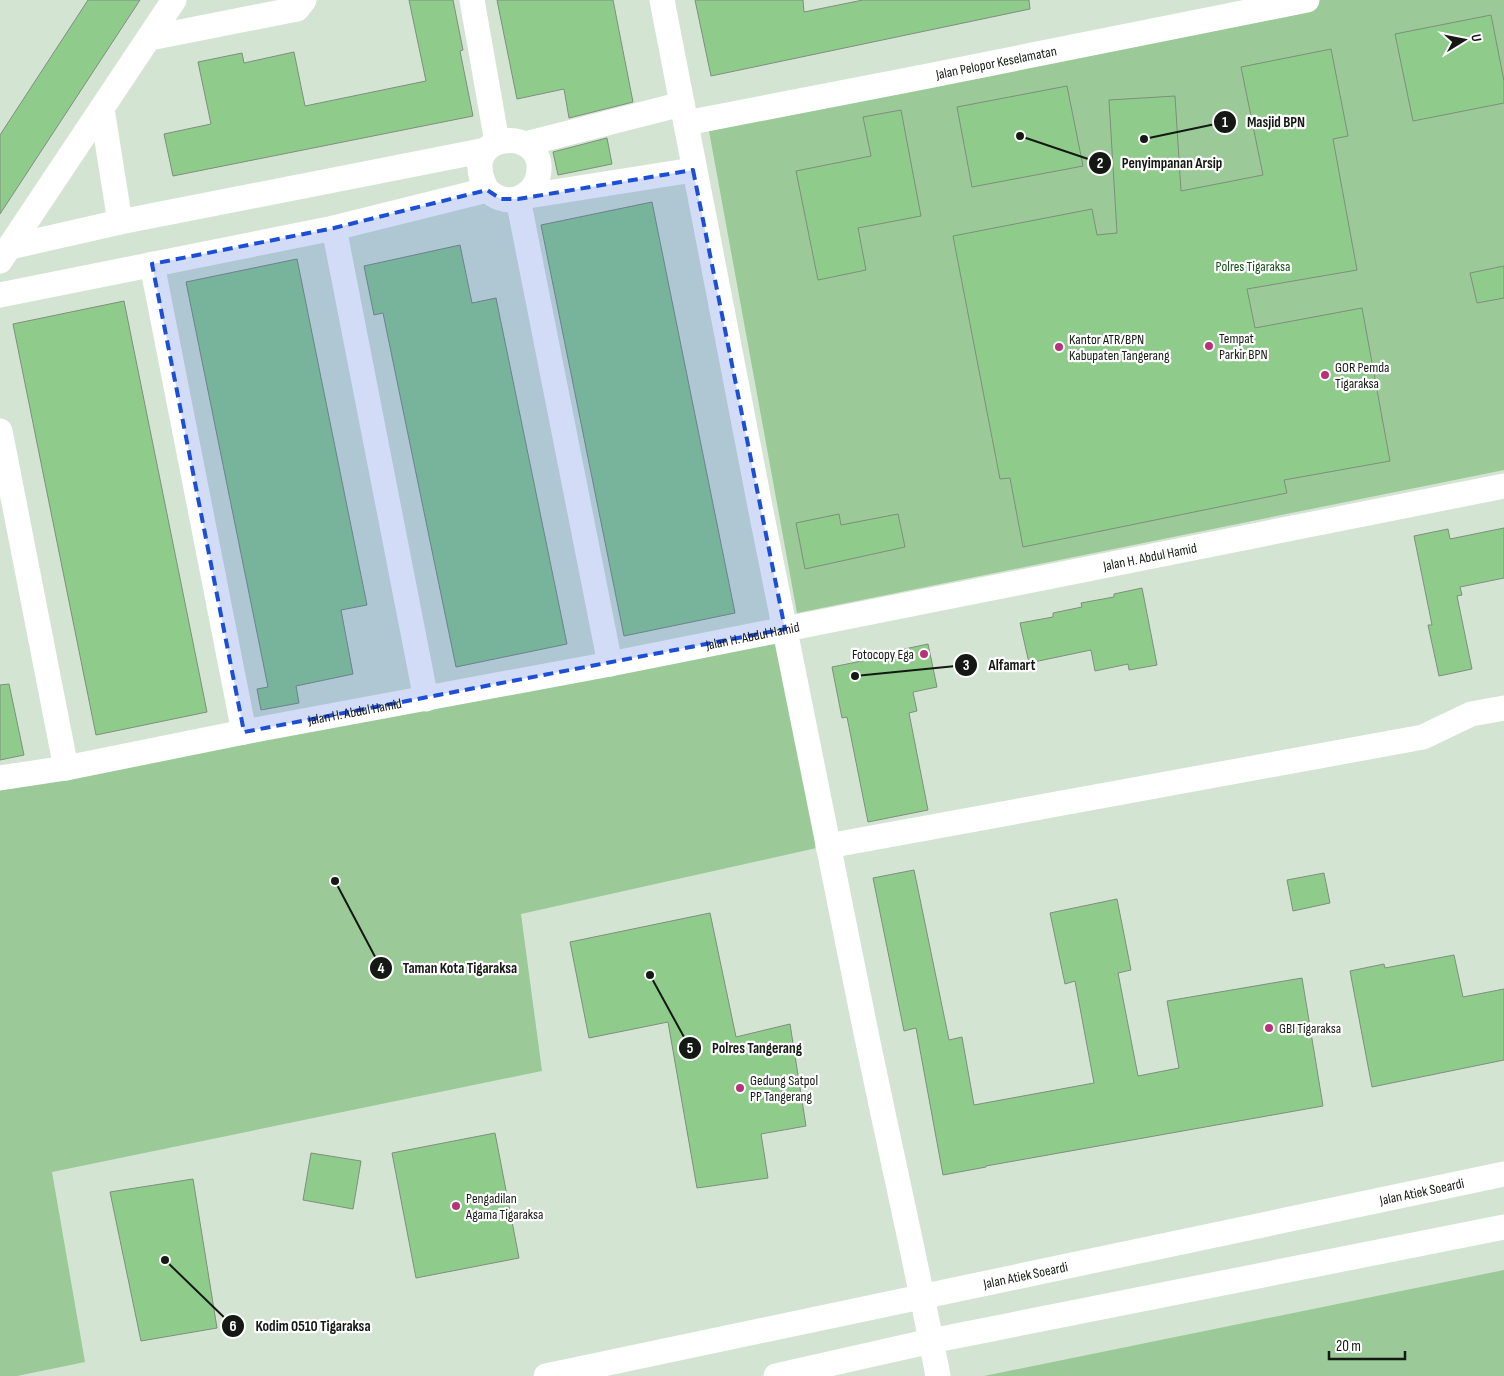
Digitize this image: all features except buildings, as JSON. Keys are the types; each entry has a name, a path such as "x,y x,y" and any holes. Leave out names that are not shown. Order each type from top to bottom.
{"street":[{"path":"5,254 174,0"},
{"path":"150,38 297,9 304,0"},
{"path":"472,0 492,146 480,163 480,178 487,190 501,199 520,198 694,170"},
{"path":"662,0 828,846 938,1376"},
{"name":"Jalan Pelopor Keselamatan","path":"525,144 684,114 923,77 1307,0"},
{"path":"102,109 120,222"},
{"path":"5,254 120,222 492,146 512,139 525,144 536,156 540,171 534,187 520,198"},
{"path":"0,295 334,228 487,190"},
{"path":"520,198 610,664"},
{"path":"334,228 426,699"},
{"path":"152,264 244,732"},
{"path":"0,431 66,768"},
{"name":"Jalan H. Abdul Hamid","path":"0,778 66,768 244,732 610,664 1504,486"},
{"path":"828,846 1423,737 1471,714 1504,708"},
{"name":"Jalan Atiek Soeardi","path":"546,1376 1504,1174"},
{"path":"776,1376 931,1341 1504,1226"}],"highlighted area":[{"path":"693,170 785,629 244,732 152,264 334,228 487,190 501,199 518,199"}],"green space":[{"name":"Polres Tigaraksa","path":"1294,0 1504,0 1504,470 797,613 709,131"},
{"path":"780,632 821,847 521,914 542,1071 52,1172 85,1362 17,1376 0,1376 0,783"},
{"path":"1504,1270 1504,1376 984,1376"}],"place":[{"name":"Penyimpanan Arsip","path":"1020,136"},
{"name":"Masjid BPN","path":"1144,139"},
{"name":"Tempat Parkir BPN","path":"1209,346"},
{"name":"Kantor ATR/BPN Kabupaten Tangerang","path":"1059,347"},
{"name":"GOR Pemda Tigaraksa","path":"1325,375"},
{"name":"Fotocopy Ega","path":"924,654"},
{"name":"Alfamart","path":"855,676"},
{"name":"Taman Kota Tigaraksa","path":"335,881"},
{"name":"Polres Tangerang","path":"650,975"},
{"name":"GBI Tigaraksa","path":"1269,1028"},
{"name":"Gedung Satpol PP Tangerang","path":"740,1088"},
{"name":"Pengadilan Agama Tigaraksa","path":"456,1206"},
{"name":"Kodim 0510 Tigaraksa","path":"165,1260"}]}
